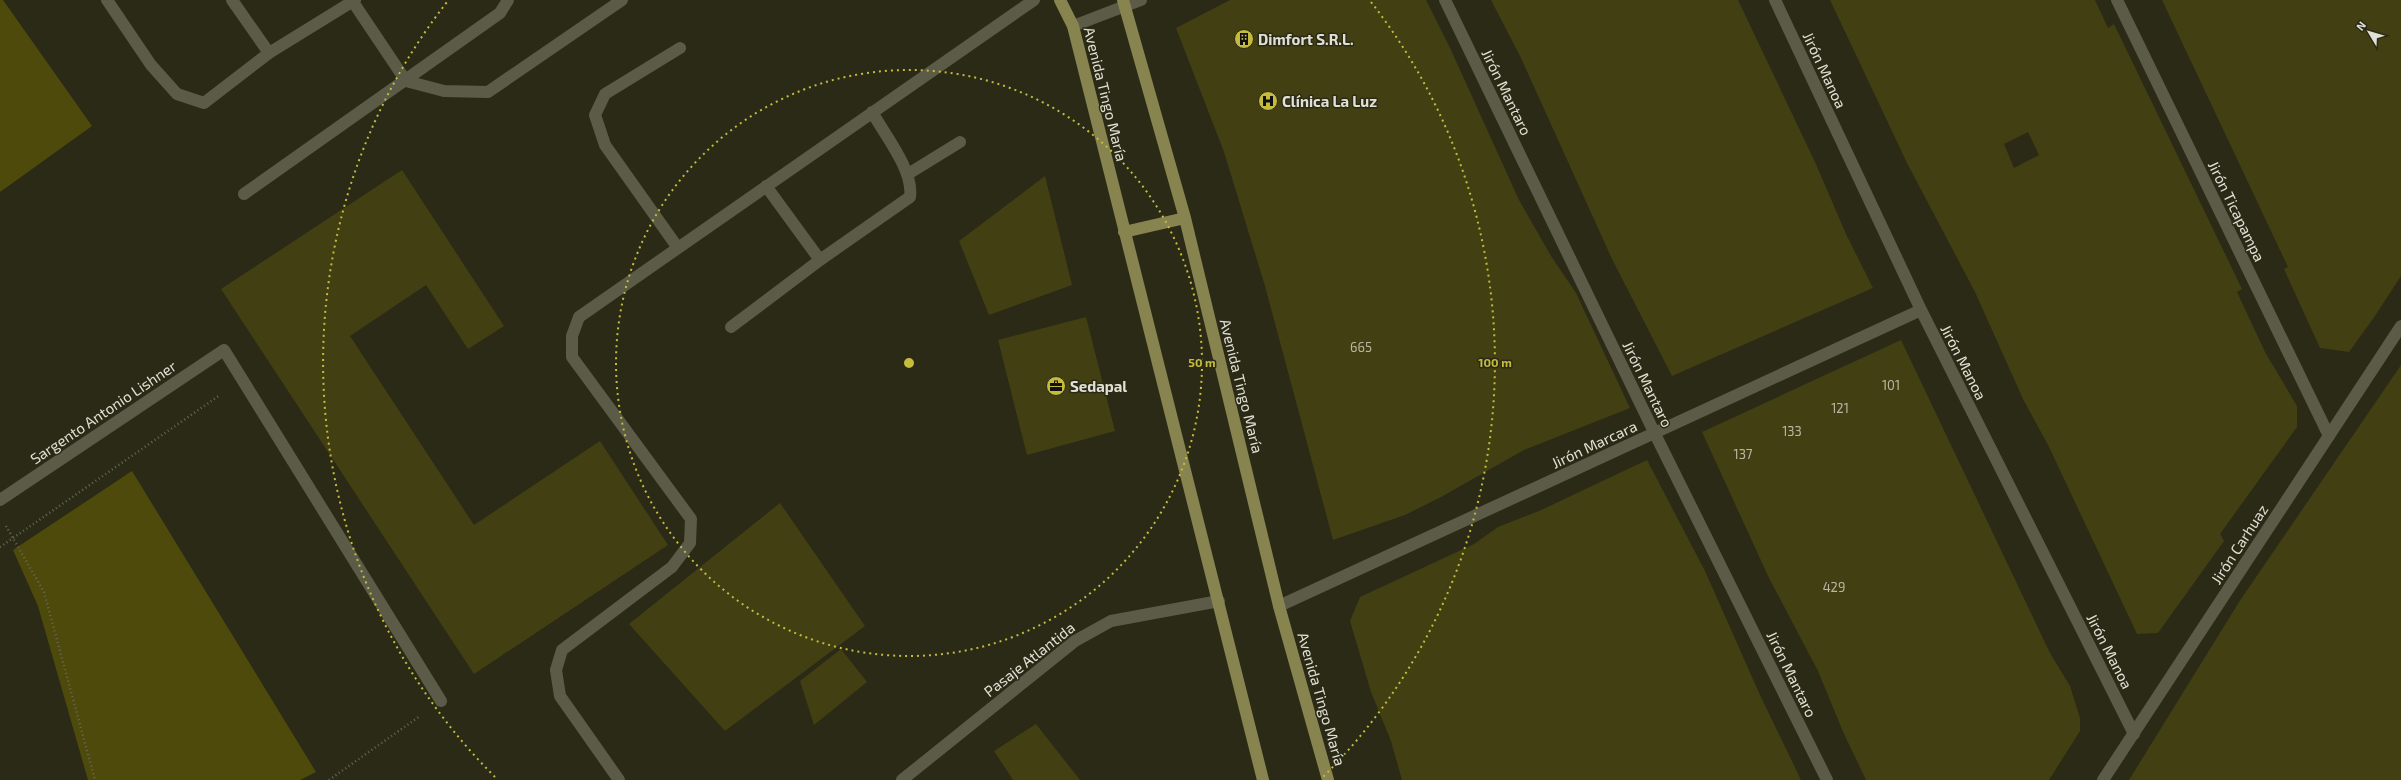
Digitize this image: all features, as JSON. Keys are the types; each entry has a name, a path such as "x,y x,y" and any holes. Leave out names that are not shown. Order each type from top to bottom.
{"main road":[{"name":"Avenida Tingo María","path":"1060,0 1073,26 1263,780"},
{"name":"Avenida Tingo María","path":"1125,3 1185,218 1279,606 1328,780"},
{"path":"1124,232 1185,218"}],"street":[{"path":"107,0 151,65 177,94 204,104 269,53 354,1 406,81 444,91 488,92 622,0"},
{"path":"232,0 269,53"},
{"path":"244,194 406,81 500,13 508,0"},
{"path":"619,780 560,696 556,670 562,650 672,567 690,543 692,519 572,357 572,336 579,317 1034,0"},
{"path":"1073,26 1125,3 1141,0"},
{"name":"Jirón Mantaro","path":"1445,0 1655,434 1827,780"},
{"name":"Jirón Manoa","path":"1775,0 1921,310 2134,734"},
{"name":"Jirón Ticapampa","path":"2117,0 2329,436"},
{"path":"678,248 605,145 595,115 605,94 680,48"},
{"path":"731,326 820,260 910,197 912,187 908,174 872,112"},
{"path":"908,174 960,142"},
{"path":"766,186 820,260"},
{"name":"Jirón Marcara","path":"1279,606 1655,434 1921,310"},
{"name":"Jirón Carhuaz","path":"2103,780 2401,326"},
{"name":"Sargento Antonio Lishner","path":"0,500 224,350 242,380"},
{"path":"242,380 441,700"},
{"name":"Pasaje Atlantida","path":"902,780 1075,641 1111,621 1219,601"}],"path":[{"path":"0,547 242,380"},
{"path":"3,521 44,592 95,780"},
{"path":"329,780 441,700"}],"shaded area":[{"path":"0,0 3,0 92,126 0,192"},
{"path":"132,471 316,772 300,780 88,780 38,606 13,550"}],"building":[{"path":"1230,0 1426,0 1451,50 1519,200 1551,256 1576,293 1630,408 1524,450 1441,497 1405,515 1333,540 1265,286 1224,152 1176,28"},
{"path":"1491,0 1738,0 1815,162 1846,234 1873,288 1672,376 1612,259 1521,58"},
{"path":"1830,0 2095,0 2108,28 2114,24 2242,289 2237,292 2265,352 2297,406 2297,427 2220,534 2224,541 2158,633 2137,634 2049,447 2023,399 1975,292 1907,163","holes":["2028,132 2039,155 2014,168 2004,144"]},
{"path":"2162,0 2401,0 2401,276 2349,352 2320,348 2284,269 2288,267"},
{"path":"402,170 504,326 468,349 426,285 350,336 474,525 600,441 668,545 474,674 221,289"},
{"path":"1045,176 1072,285 989,315 959,241"},
{"name":"Sedapal","path":"1086,317 1115,431 1027,455 998,340"},
{"path":"1901,340 2050,653 2070,686 2080,718 2080,731 2049,780 1866,780 1844,734 1818,671 1769,578 1702,432"},
{"path":"2401,365 2401,780 2129,780 2239,602"},
{"path":"1647,460 1705,571 1760,695 1801,780 1402,780 1391,741 1371,692 1350,621 1360,597 1474,544 1498,527 1539,511"},
{"path":"780,503 865,626 725,731 629,624"},
{"path":"841,649 867,682 814,725 800,681"},
{"path":"1036,724 1080,780 1013,780 994,751"}],"place":[{"name":"Dimfort S.R.L.","path":"1244,39"},
{"name":"Clínica La Luz","path":"1268,101"},
{"name":"Sedapal","path":"1056,386"}]}
